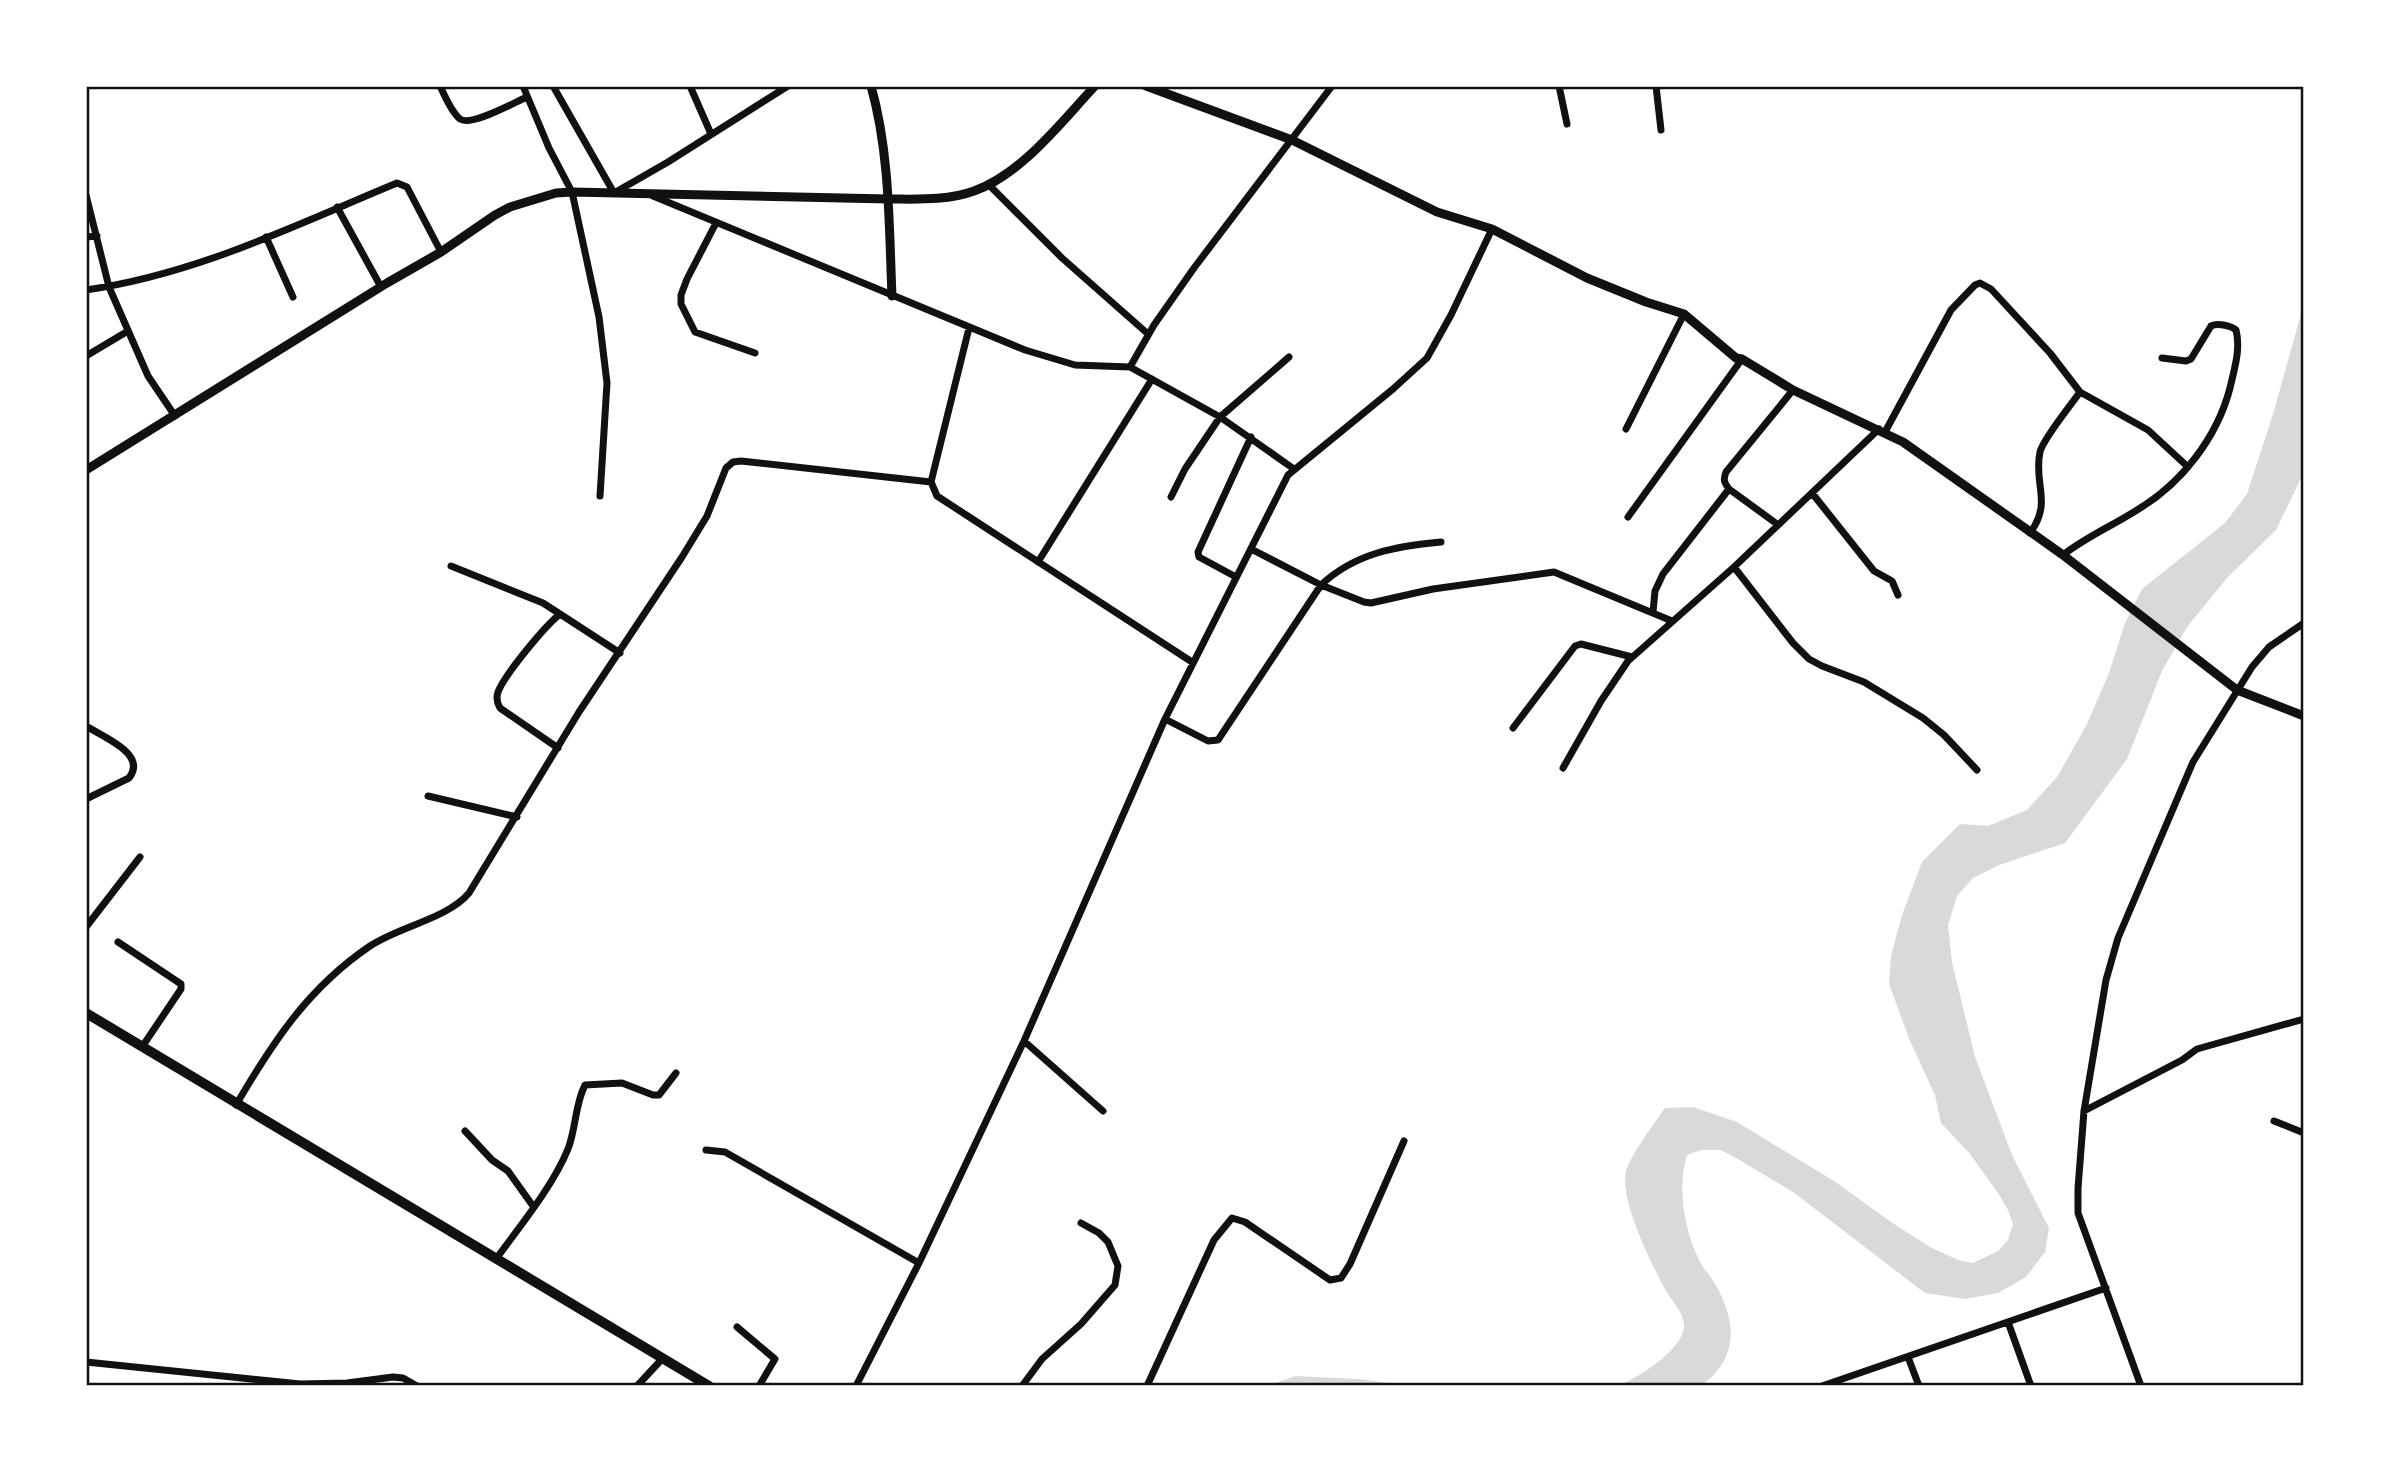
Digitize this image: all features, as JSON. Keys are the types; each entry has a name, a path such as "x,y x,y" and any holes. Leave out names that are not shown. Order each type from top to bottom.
{"main road":[{"path":"86,1013 709,1386"}],"street":[{"path":"440,86 459,118 465,121 475,121 527,97"},
{"path":"523,86 549,148 572,192 598,317 607,383 600,496"},
{"path":"553,86 614,193"},
{"path":"691,86 711,134"},
{"path":"614,193 787,86"},
{"path":"871,86 877,107 888,199 892,296"},
{"path":"86,470 510,207 556,193 572,192 936,199 973,192 1007,175 1095,86"},
{"path":"1146,86 1292,140 1437,212 1492,229 1587,278 1684,314 1736,358 1793,390 1882,431 1963,482 2063,555 2236,690 2304,716"},
{"path":"1129,367 1148,334 1194,268 1332,86"},
{"path":"1559,86 1567,124"},
{"path":"1656,86 1661,130"},
{"path":"86,290 174,272 215,259 397,183 407,187 441,252"},
{"path":"988,184 1062,258 1148,334"},
{"path":"650,194 1025,350 1075,365 1129,367 1220,417 1294,469"},
{"path":"86,195 109,287 148,376 175,416"},
{"path":"337,208 381,286"},
{"path":"716,223 687,279 681,304 695,332 755,353"},
{"path":"856,1386 919,1263 1024,1041 1192,662 1288,475 1427,358 1492,229"},
{"path":"86,237 97,236"},
{"path":"266,237 293,298"},
{"path":"1563,768 1601,701 1632,657 1882,431 1951,310 1975,285 1980,283 1992,289 2050,353 2080,392 2148,429 2188,467"},
{"path":"1626,429 1684,314"},
{"path":"2063,555 2154,499 2188,467 2213,432 2226,401 2237,356 2236,330 2215,324 2211,326 2191,359 2186,361 2162,358"},
{"path":"970,328 931,482 937,496 1192,662"},
{"path":"86,356 128,331"},
{"path":"1171,497 1185,469 1220,417 1289,357"},
{"path":"1628,517 1742,359"},
{"path":"1038,562 1152,379"},
{"path":"1777,524 1728,489 1724,482 1726,472 1793,390"},
{"path":"2030,533 2039,521 2042,511 2041,449 2080,392"},
{"path":"1236,577 1199,557 1198,552 1251,437"},
{"path":"236,1105 279,1035 327,979 371,946 409,926 455,908 469,894 598,683 707,516 726,468 733,462 741,461 931,482"},
{"path":"1653,612 1655,591 1662,574 1728,489"},
{"path":"1812,493 1874,571 1892,581 1898,595"},
{"path":"1165,719 1208,741 1218,740 1321,585 1334,573 1378,552 1413,544 1441,542"},
{"path":"1251,549 1352,599 1371,603 1433,589 1555,572 1672,621"},
{"path":"451,566 543,603 620,653"},
{"path":"1734,566 1793,643 1810,659 1864,682 1923,719 1977,770"},
{"path":"558,747 504,712 497,697 520,660 560,614"},
{"path":"2141,1386 2078,1213 2084,1111 2106,980 2118,938 2193,762 2252,667 2270,647 2304,623"},
{"path":"1513,728 1575,646 1581,645 1632,657"},
{"path":"86,726 126,752 135,765 129,779 86,799"},
{"path":"428,796 517,817"},
{"path":"86,928 140,857"},
{"path":"118,942 181,984 181,989 142,1047"},
{"path":"2084,1111 2182,1060 2197,1049 2304,1018"},
{"path":"1024,1041 1103,1111"},
{"path":"496,1259 567,1151 585,1085 622,1083 659,1095 676,1073"},
{"path":"2274,1121 2304,1133"},
{"path":"465,1130 492,1160 508,1171 533,1206"},
{"path":"1147,1386 1214,1240 1232,1218 1245,1222 1330,1280 1340,1278 1350,1264 1404,1141"},
{"path":"706,1150 725,1152 919,1263"},
{"path":"1022,1386 1042,1359 1081,1324 1115,1285 1118,1266 1108,1242 1099,1233 1081,1223"},
{"path":"1822,1386 2106,1289"},
{"path":"2008,1322 2031,1386"},
{"path":"737,1327 775,1359 760,1386"},
{"path":"1908,1357 1919,1386"},
{"path":"637,1386 662,1359"},
{"path":"86,1362 300,1384 403,1378 417,1386"}],"shaded area":[{"path":"2304,303 2304,472 2276,530 2227,578 2187,627 2162,671 2127,759 2065,843 1999,865 1973,878 1957,896 1948,925 1952,962 1975,1057 2012,1155 2049,1228 2045,1252 2026,1277 1998,1293 1965,1299 1925,1293 1793,1192 1721,1150 1701,1150 1687,1155 1682,1195 1694,1248 1724,1301 1730,1328 1728,1352 1722,1364 1701,1386 1617,1386 1659,1361 1683,1333 1682,1315 1666,1291 1645,1249 1632,1215 1625,1183 1626,1171 1632,1157 1665,1108 1693,1107 1737,1122 1834,1181 1930,1247 1958,1260 1973,1263 1998,1251 2008,1240 2013,1224 2008,1210 1970,1154 1941,1123 1935,1095 1910,1041 1889,984 1891,956 1902,915 1922,862 1960,824 1988,826 2027,810 2057,777 2086,726 2109,673 2125,623 2142,589 2225,523 2247,494 2274,411"},
{"path":"1295,1376 1359,1379 1409,1386 1267,1386"}]}
